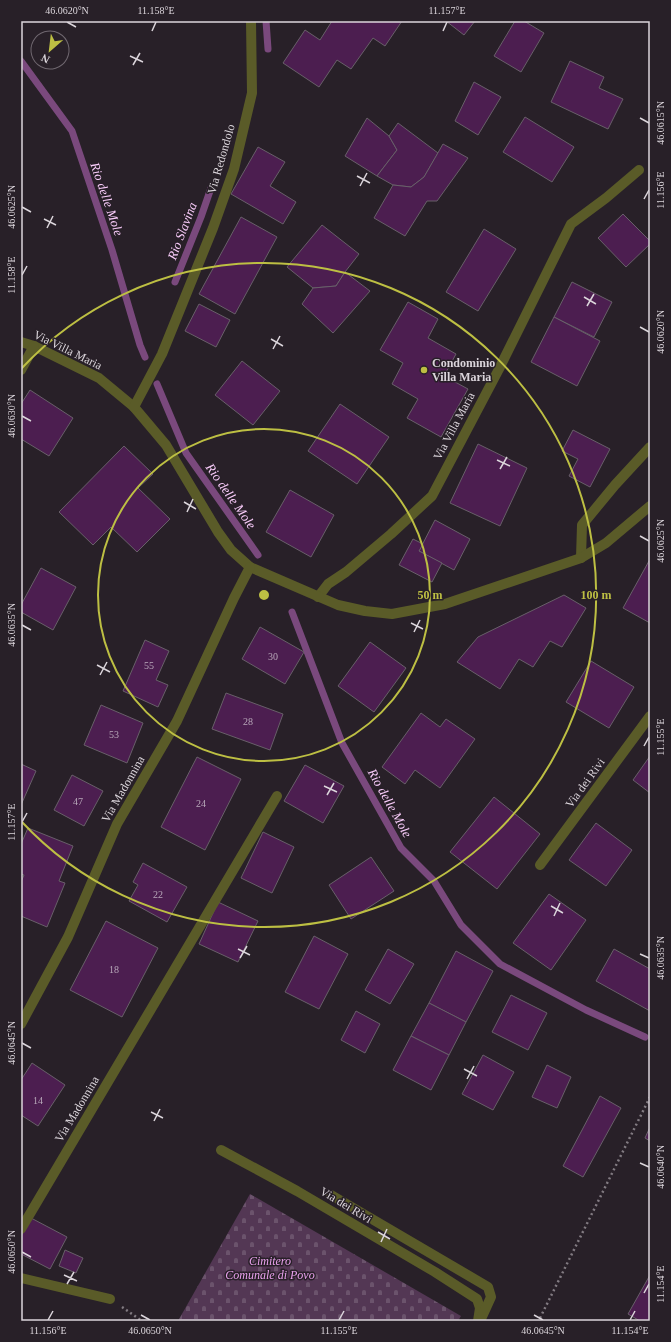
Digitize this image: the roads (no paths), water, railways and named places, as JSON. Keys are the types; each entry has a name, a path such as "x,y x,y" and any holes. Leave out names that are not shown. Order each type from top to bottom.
{"street":[{"name":"Via Redondolo","path":"134,407 162,354 213,228 234,169 252,94 251,21"},
{"name":"Via Villa Maria","path":"318,597 328,584 346,572 391,534 432,496 499,369 571,224 606,198 639,170"},
{"name":"Via Villa Maria","path":"21,342 34,346 99,378 134,407 166,445 218,532 231,550 250,567 338,605 365,611 392,614 444,604 581,558 606,543 650,506"},
{"path":"21,370 34,346"},
{"path":"581,558 582,526 615,485 650,447"},
{"name":"Via Madonnina","path":"21,1024 68,937 117,824 177,721 250,567"},
{"name":"Via dei Rivi","path":"540,865 650,716"},
{"name":"Via Madonnina","path":"21,1229 277,796"},
{"name":"Via dei Rivi","path":"221,1150 297,1191 436,1272 476,1299 480,1308 479,1321"},
{"name":"Via dei Rivi","path":"331,1195 488,1286 491,1297 479,1321"},
{"path":"21,1278 110,1299"}],"waterway":[{"name":"Rio Slavina","path":"266,21 268,49"},
{"name":"Rio delle Mole","path":"21,61 72,131 112,250 140,345 145,357"},
{"name":"Rio Slavina","path":"175,282 211,188"},
{"name":"Rio delle Mole","path":"157,384 186,453 258,555"},
{"name":"Rio delle Mole","path":"292,612 342,743 401,848 434,881 461,925 500,964 586,1010 645,1037"}],"place":[{"name":"Condominio Villa Maria","path":"424,370"}],"park label":[{"name":"Cimitero Comunale di Povo","path":"270,1268"}]}
